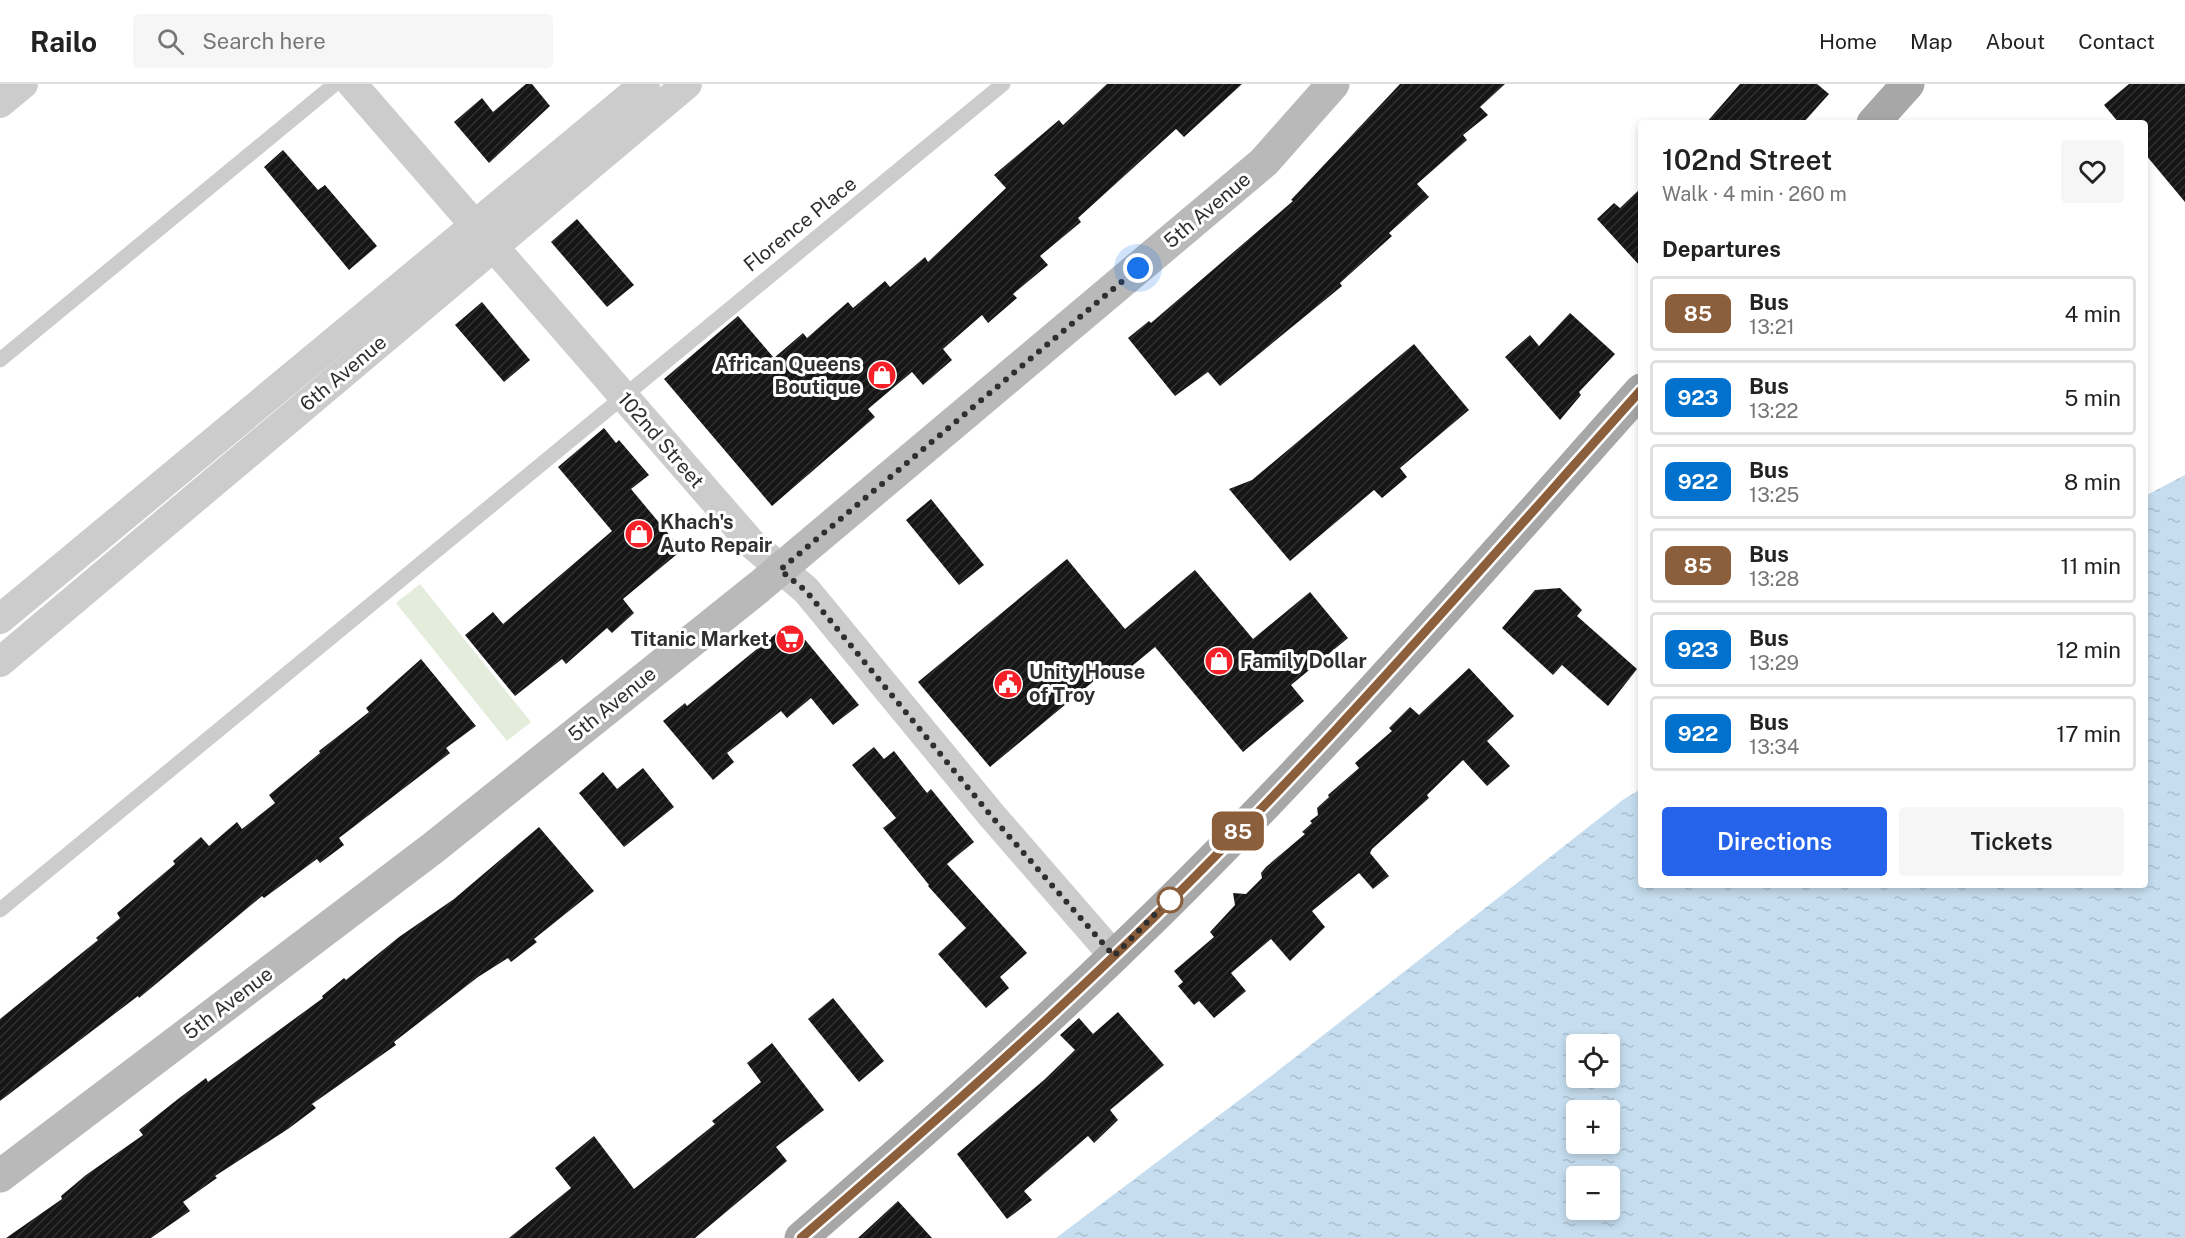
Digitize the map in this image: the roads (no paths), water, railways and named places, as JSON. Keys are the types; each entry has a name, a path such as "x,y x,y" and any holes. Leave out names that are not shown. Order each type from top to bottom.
{"main road":[{"path":"1876,120 1908,84"},
{"path":"801,1238 867,1182 1114,956 1355,708 1638,393"}],"street":[{"path":"0,103 23,84"},
{"name":"102nd Street","path":"352,84 753,546 806,591 993,818 1114,956"},
{"name":"6th Avenue","path":"483,237 645,84"},
{"name":"6th Avenue","path":"0,662 152,514 483,237 687,84"},
{"name":"5th Avenue","path":"0,1176 433,848 780,570 1264,162 1333,84"},
{"name":"6th Avenue","path":"0,619 152,514"}],"lane":[{"path":"0,360 335,84"},
{"name":"Florence Place","path":"0,910 1003,84"}],"water":[{"path":"2185,475 2185,1238 1056,1238 1270,1077 1624,799 1638,791 1638,888 2148,888 2148,494"}],"place":[{"name":"African Queens Boutique","path":"882,375"},
{"name":"Khach's Auto Repair","path":"639,534"},
{"name":"Titanic Market","path":"790,639"},
{"name":"Family Dollar","path":"1219,661"},
{"name":"Unity House of Troy","path":"1008,684"}]}
